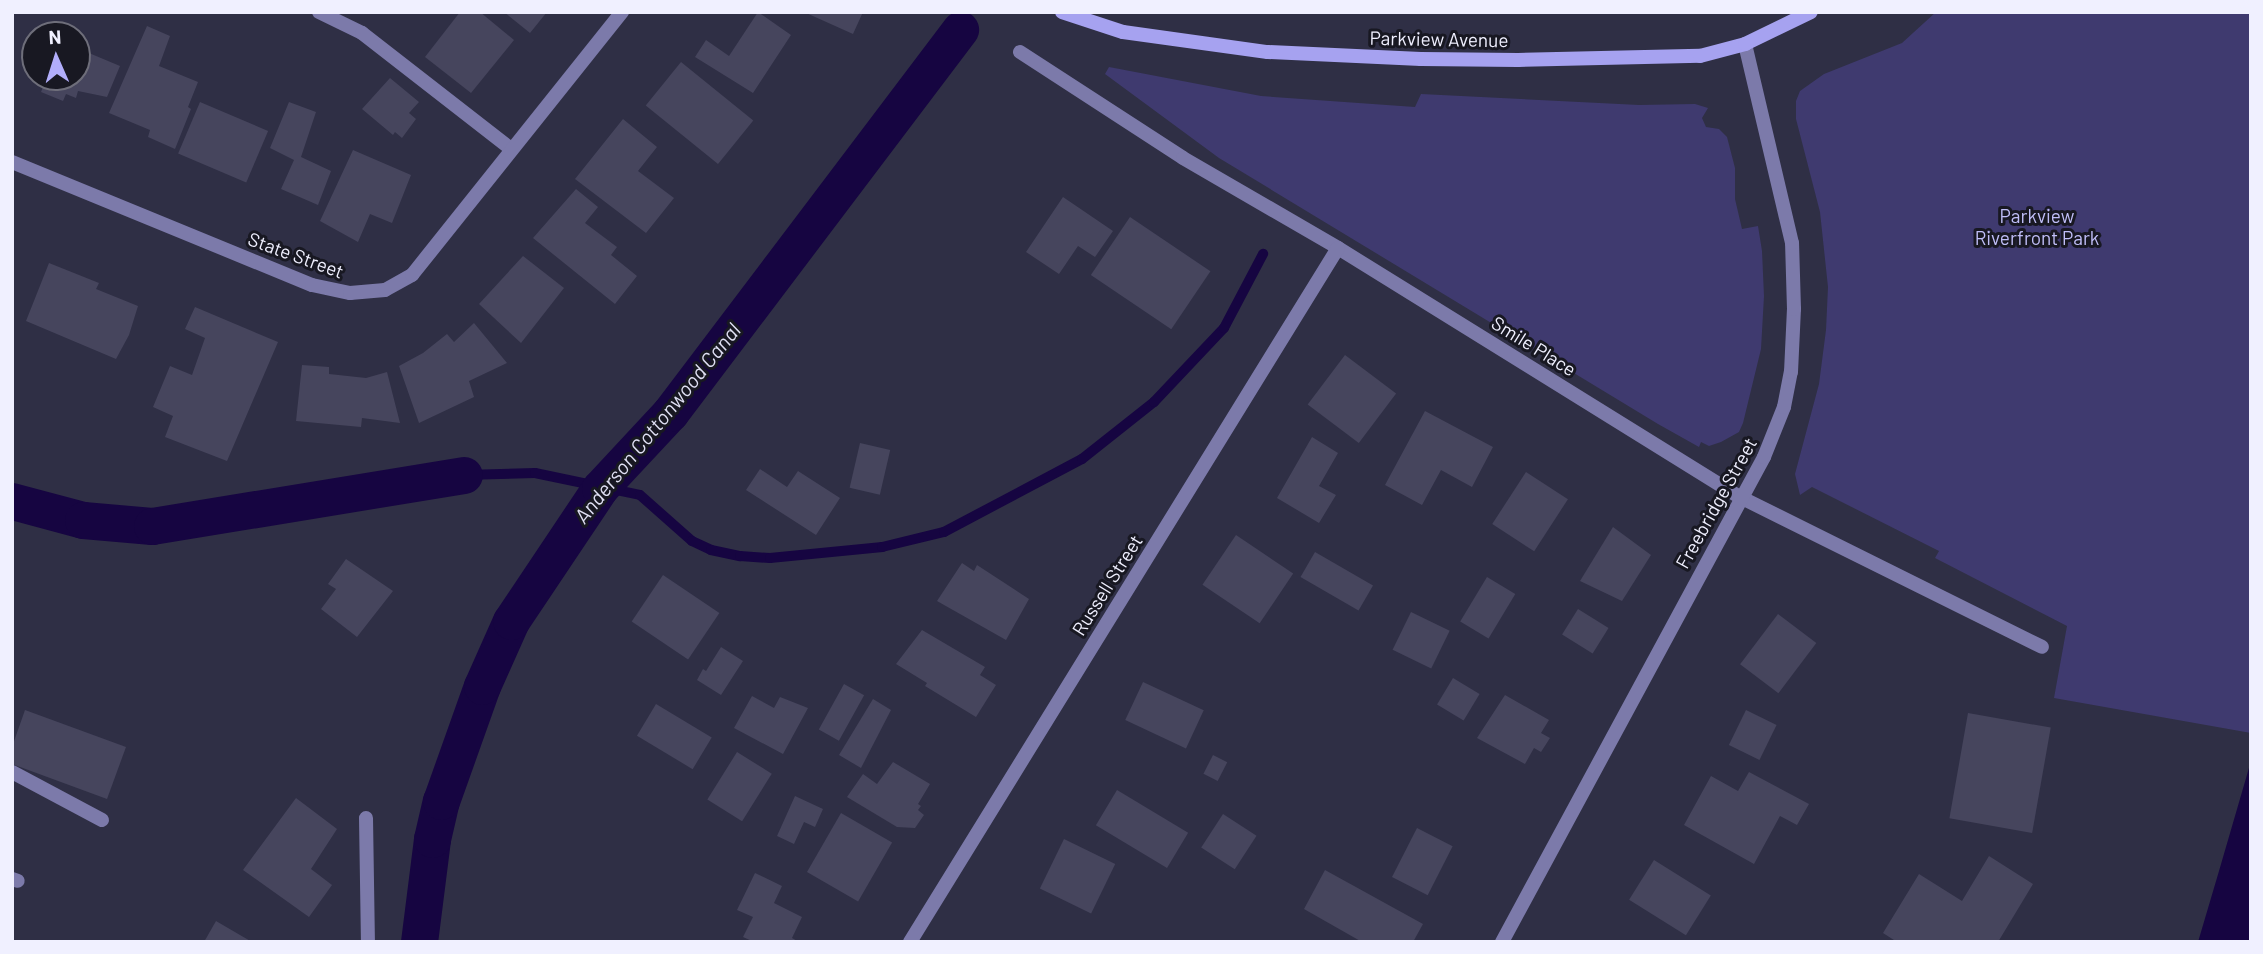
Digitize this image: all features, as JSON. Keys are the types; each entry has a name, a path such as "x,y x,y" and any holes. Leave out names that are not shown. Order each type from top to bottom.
{"main road":[{"name":"Parkview Avenue","path":"1062,12 1136,34 1254,50 1421,59 1700,56 1745,44 1811,12"}],"street":[{"path":"319,12 362,33 511,149"},
{"name":"State Street","path":"12,162 312,285 361,294 385,290 412,275 622,12"},
{"name":"Freebridge Street","path":"1503,942 1773,437 1784,407 1791,372 1794,309 1790,231 1745,44"},
{"name":"Smile Place","path":"1020,52 1183,158 1338,248 1740,496 2042,647"},
{"name":"Russell Street","path":"910,942 1338,248"},
{"path":"12,772 102,820"},
{"path":"366,818 368,942"}],"green space":[{"name":"Parkview Riverfront Park","path":"1936,12 2251,12 2251,733 2054,698 2067,626 1935,558 1939,551 1812,487 1800,495 1795,474 1819,384 1828,287 1820,212 1796,119 1796,101 1800,91 1824,74 1902,43"},
{"path":"1109,67 1261,96 1415,107 1421,94 1639,105 1695,104 1708,108 1702,118 1706,127 1719,129 1727,137 1735,168 1735,199 1742,229 1758,226 1762,251 1764,296 1761,349 1739,432 1709,446 1701,442 1699,447 1658,424 1219,158 1105,74"}],"shaded area":[{"path":"2251,761 2251,942 2198,942 2219,871"}],"building":[{"path":"460,12 480,12 514,40 471,93 425,57"},
{"path":"504,12 547,12 530,33"},
{"path":"758,12 791,35 753,93 695,57 706,40 729,56"},
{"path":"804,12 863,12 853,34"},
{"path":"147,26 170,36 159,66 198,82 188,107 191,109 175,149 148,137 150,130 109,113"},
{"path":"91,54 120,66 107,97 78,91 91,91"},
{"path":"681,62 753,121 718,164 646,106"},
{"path":"390,78 419,102 409,113 416,119 402,138 395,132 393,135 362,109"},
{"path":"78,91 76,98 66,94 63,101 41,92"},
{"path":"200,102 268,131 246,182 178,154"},
{"path":"289,102 316,112 301,157 331,171 318,205 281,189 294,160 270,148"},
{"path":"623,119 657,147 638,171 674,198 646,233 575,179"},
{"path":"353,150 411,175 392,223 370,214 358,242 320,221"},
{"path":"576,189 598,207 585,223 617,247 611,255 637,276 615,304 533,238"},
{"path":"1063,197 1113,231 1095,257 1078,246 1059,274 1026,252"},
{"path":"1130,217 1210,271 1171,329 1091,275"},
{"path":"523,256 564,288 521,343 479,304"},
{"path":"49,263 99,283 96,289 138,306 129,335 116,359 26,321"},
{"path":"195,307 278,342 227,461 165,437 173,416 153,407 170,366 192,375 205,338 185,329"},
{"path":"474,323 507,363 469,381 474,397 419,423 399,366 423,353 447,334 454,342"},
{"path":"1345,355 1396,394 1359,443 1308,405"},
{"path":"302,365 329,367 329,374 366,378 387,372 400,423 362,418 361,427 296,421"},
{"path":"1425,411 1493,447 1472,487 1441,470 1422,505 1385,485"},
{"path":"1312,437 1338,453 1319,486 1336,495 1319,523 1277,498"},
{"path":"860,443 890,450 880,495 850,488"},
{"path":"760,469 787,487 798,471 840,498 816,535 746,490"},
{"path":"1526,472 1568,499 1534,551 1492,524"},
{"path":"1613,527 1651,555 1622,601 1580,581"},
{"path":"1236,535 1293,574 1260,623 1202,585"},
{"path":"1315,552 1373,586 1359,611 1300,577"},
{"path":"346,559 393,591 357,637 321,609 336,589 328,584"},
{"path":"962,563 974,571 977,565 1029,599 1006,640 937,601"},
{"path":"663,575 719,613 688,659 632,621"},
{"path":"1487,577 1515,594 1489,639 1460,622"},
{"path":"1578,609 1609,628 1593,654 1562,634"},
{"path":"1411,612 1450,631 1431,669 1393,650"},
{"path":"1778,614 1816,643 1778,693 1740,664"},
{"path":"922,630 985,667 980,675 996,685 976,717 925,686 927,683 896,664"},
{"path":"721,647 743,661 721,695 697,680"},
{"path":"1453,678 1480,694 1464,721 1437,705"},
{"path":"1143,682 1204,710 1186,748 1125,720"},
{"path":"844,684 864,695 839,741 819,729"},
{"path":"1505,695 1549,720 1541,733 1550,738 1541,752 1534,748 1525,764 1477,738"},
{"path":"752,696 774,708 780,697 808,708 783,754 734,728"},
{"path":"873,699 891,710 861,768 839,755"},
{"path":"656,704 712,737 693,769 637,736"},
{"path":"25,710 126,747 107,799 12,764 12,747"},
{"path":"1746,710 1777,725 1759,760 1729,745"},
{"path":"1968,713 2051,728 2032,833 1949,818"},
{"path":"737,752 772,774 742,821 707,799"},
{"path":"1213,755 1227,762 1218,781 1203,774"},
{"path":"893,762 930,784 918,804 921,806 918,810 924,815 915,828 897,827 847,797 863,774 877,784"},
{"path":"1749,772 1809,804 1797,825 1780,816 1754,864 1684,825 1711,776 1738,791"},
{"path":"1117,790 1188,833 1167,868 1096,825"},
{"path":"795,796 823,809 815,827 804,822 794,844 777,836"},
{"path":"296,798 337,829 311,869 332,885 309,917 243,870"},
{"path":"841,813 892,842 858,901 807,872"},
{"path":"1223,814 1257,836 1235,869 1201,848"},
{"path":"1417,828 1453,846 1428,895 1392,877"},
{"path":"1064,839 1115,864 1091,913 1040,888"},
{"path":"1989,856 2033,884 1998,942 1897,942 1883,933 1919,874 1962,901"},
{"path":"1654,860 1711,896 1686,935 1629,900"},
{"path":"1325,870 1423,924 1413,942 1362,942 1304,909"},
{"path":"755,873 782,886 774,903 802,917 792,938 799,942 754,942 743,937 753,917 737,910"},
{"path":"216,921 252,942 204,942"}],"waterway":[{"name":"Anderson Cottonwood Canal","path":"419,942 432,839 441,801 482,686 511,621 600,488 670,413 960,29"},
{"path":"464,475 535,473 640,495 692,541 711,550 740,556 770,558 882,547 944,532 1082,459 1154,402 1224,328 1263,254"},
{"path":"12,501 83,520 152,526 464,475"}]}
